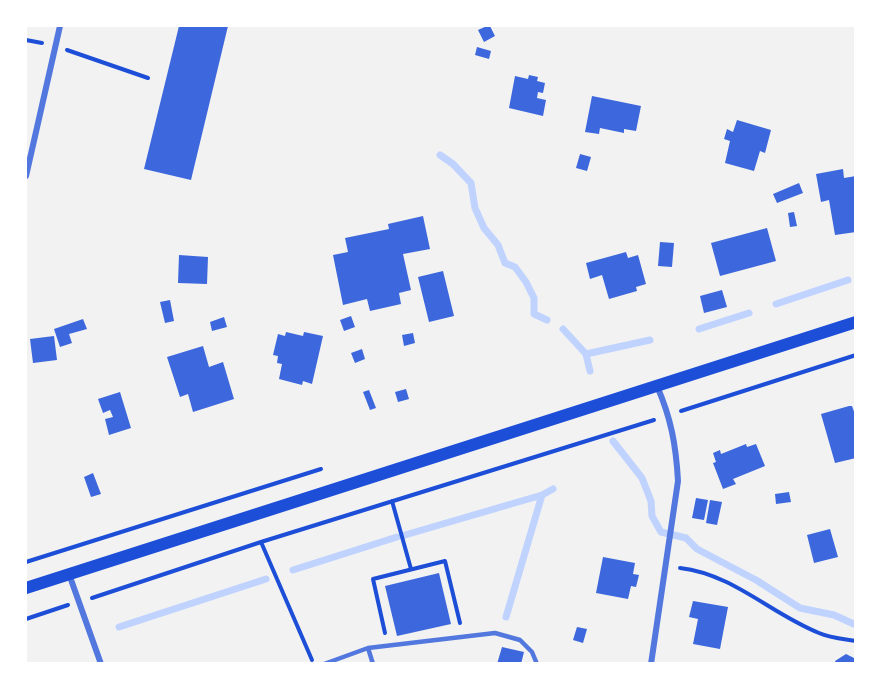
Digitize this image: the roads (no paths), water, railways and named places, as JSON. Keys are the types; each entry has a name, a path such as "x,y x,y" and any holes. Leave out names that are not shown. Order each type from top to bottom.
{"main road":[{"path":"26,588 855,322"}],"street":[{"path":"26,176 60,26"},
{"path":"651,663 670,548 678,481 669,415 657,385"},
{"path":"69,574 101,663"}],"lane":[{"path":"324,663 368,648 495,633 520,640 532,652 537,663"},
{"path":"368,648 373,663"}],"waterway":[{"path":"440,155 453,164 471,183 475,208 484,228 498,245 505,263 515,267 526,282 534,298 534,314 547,320"},
{"path":"776,304 848,280"},
{"path":"699,329 749,313"},
{"path":"563,329 586,354 590,371"},
{"path":"586,354 650,340"},
{"path":"613,441 642,478 651,501 652,516 661,532 686,538 697,549 756,580 800,608 834,615 856,625"},
{"path":"405,535 542,495 553,489"},
{"path":"506,617 542,495"},
{"path":"293,570 397,537"},
{"path":"119,627 266,579"}]}
